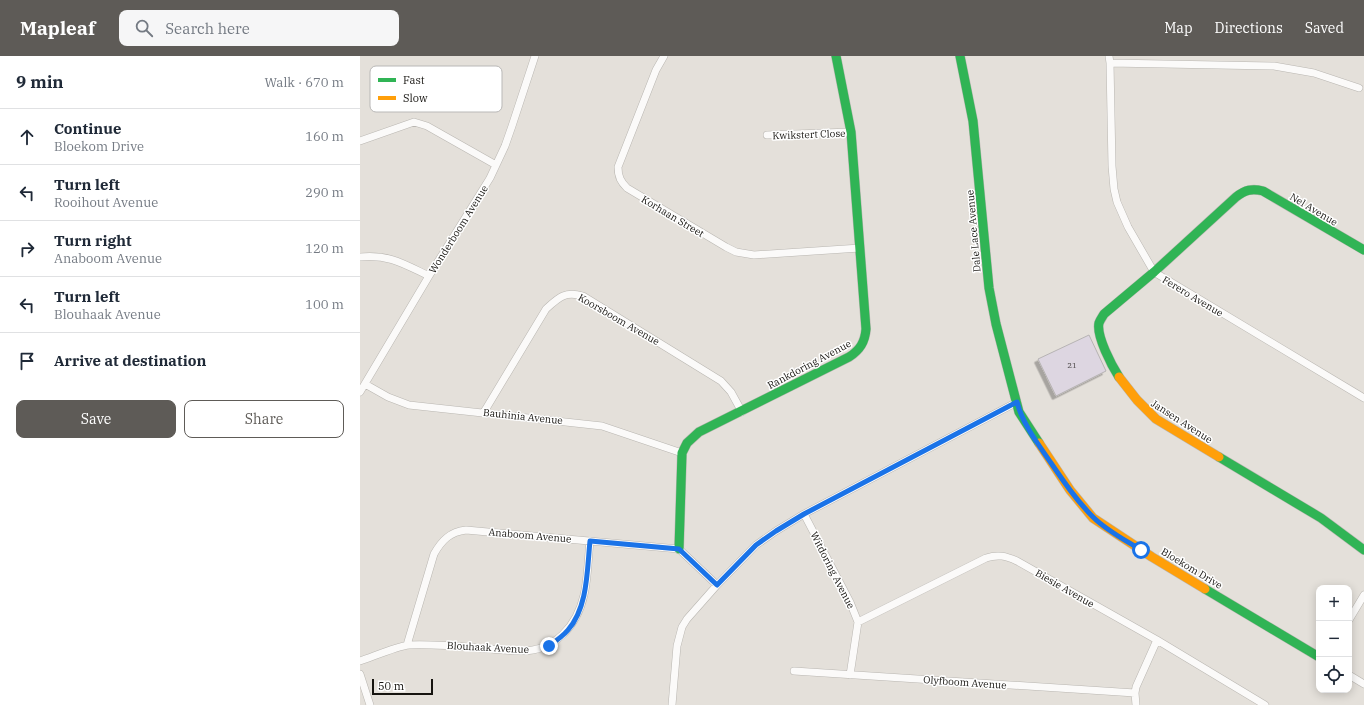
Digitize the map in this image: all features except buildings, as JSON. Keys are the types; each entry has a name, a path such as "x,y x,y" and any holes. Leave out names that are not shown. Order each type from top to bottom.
{"street":[{"name":"Wonderboom Avenue","path":"360,392 496,165 512,126 535,56"},
{"name":"Korhaan Street","path":"664,56 656,70 618,167 618,175 621,182 627,188 726,248 743,254 770,255 860,248"},
{"name":"Rankdoring Avenue","path":"682,452 687,443 699,432 742,412 855,354 865,341 866,329 851,132 836,56"},
{"name":"Dale Lace Avenue","path":"960,56 973,121 990,294 996,324 1017,402"},
{"path":"1109,59 1274,66 1314,73 1362,85 1364,94"},
{"name":"Ferero Avenue","path":"1109,59 1112,166 1116,202 1128,227 1154,272 1364,398"},
{"path":"360,141 405,124 414,122 420,123 496,165"},
{"name":"Kwikstert Close","path":"766,135 851,132"},
{"name":"Jansen Avenue","path":"1253,188 1236,197 1154,272 1104,314 1099,323 1101,335 1108,356 1115,370 1143,408 1156,419 1322,518 1364,550"},
{"name":"Nel Avenue","path":"1253,188 1263,191 1364,250"},
{"path":"360,257 383,257 394,260 429,276"},
{"name":"Koorsboom Avenue","path":"484,412 546,310 557,299 566,294 575,294 590,300 721,381 731,392 742,412"},
{"name":"Bauhinia Avenue","path":"365,384 388,397 409,405 602,426 682,452"},
{"path":"672,705 677,646 682,627 687,619 717,585 756,545 804,514 1017,402"},
{"name":"Bloekom Drive","path":"1017,402 1024,421 1036,440 1070,490 1094,518 1109,530 1152,557 1316,655"},
{"path":"682,452 679,549 717,585"},
{"name":"Witdoring Avenue","path":"804,514 850,602 858,622"},
{"name":"Anaboom Avenue","path":"407,646 434,554 439,544 451,534 466,530 679,549"},
{"name":"Blouhaak Avenue","path":"360,661 407,646 443,645 522,651 549,646 569,629 580,608 584,595 590,541"},
{"name":"Biesie Avenue","path":"858,622 976,562 999,555 1017,561 1157,640 1265,705"},
{"path":"1352,615 1364,595"},
{"path":"850,675 858,622"},
{"path":"1136,705 1135,693 1139,680 1157,640"},
{"name":"Olyfboom Avenue","path":"794,671 1135,693"},
{"path":"360,674 370,705"},
{"path":"1352,677 1364,684"}],"traffic: fast":[{"path":"679,549 682,453 687,443 699,432 849,357 856,352 863,342 866,329 851,132 836,56"},
{"path":"960,56 973,121 989,288 996,324 1019,412 1039,443"},
{"path":"1119,377 1109,359 1100,335 1099,323 1104,314 1154,272 1242,193 1249,190 1263,191 1364,250"},
{"path":"1219,457 1321,518 1364,550"},
{"path":"1205,589 1316,655"}],"traffic: slow":[{"path":"1119,377 1137,400 1156,419 1219,457"},
{"path":"1039,443 1070,490 1093,518 1152,557 1205,589"}],"route":[{"path":"549,646 569,629 580,608 584,595 590,541 679,549 717,585 756,545 776,531 804,514 1017,402 1024,421 1070,490 1094,518 1109,530 1141,550"}]}
